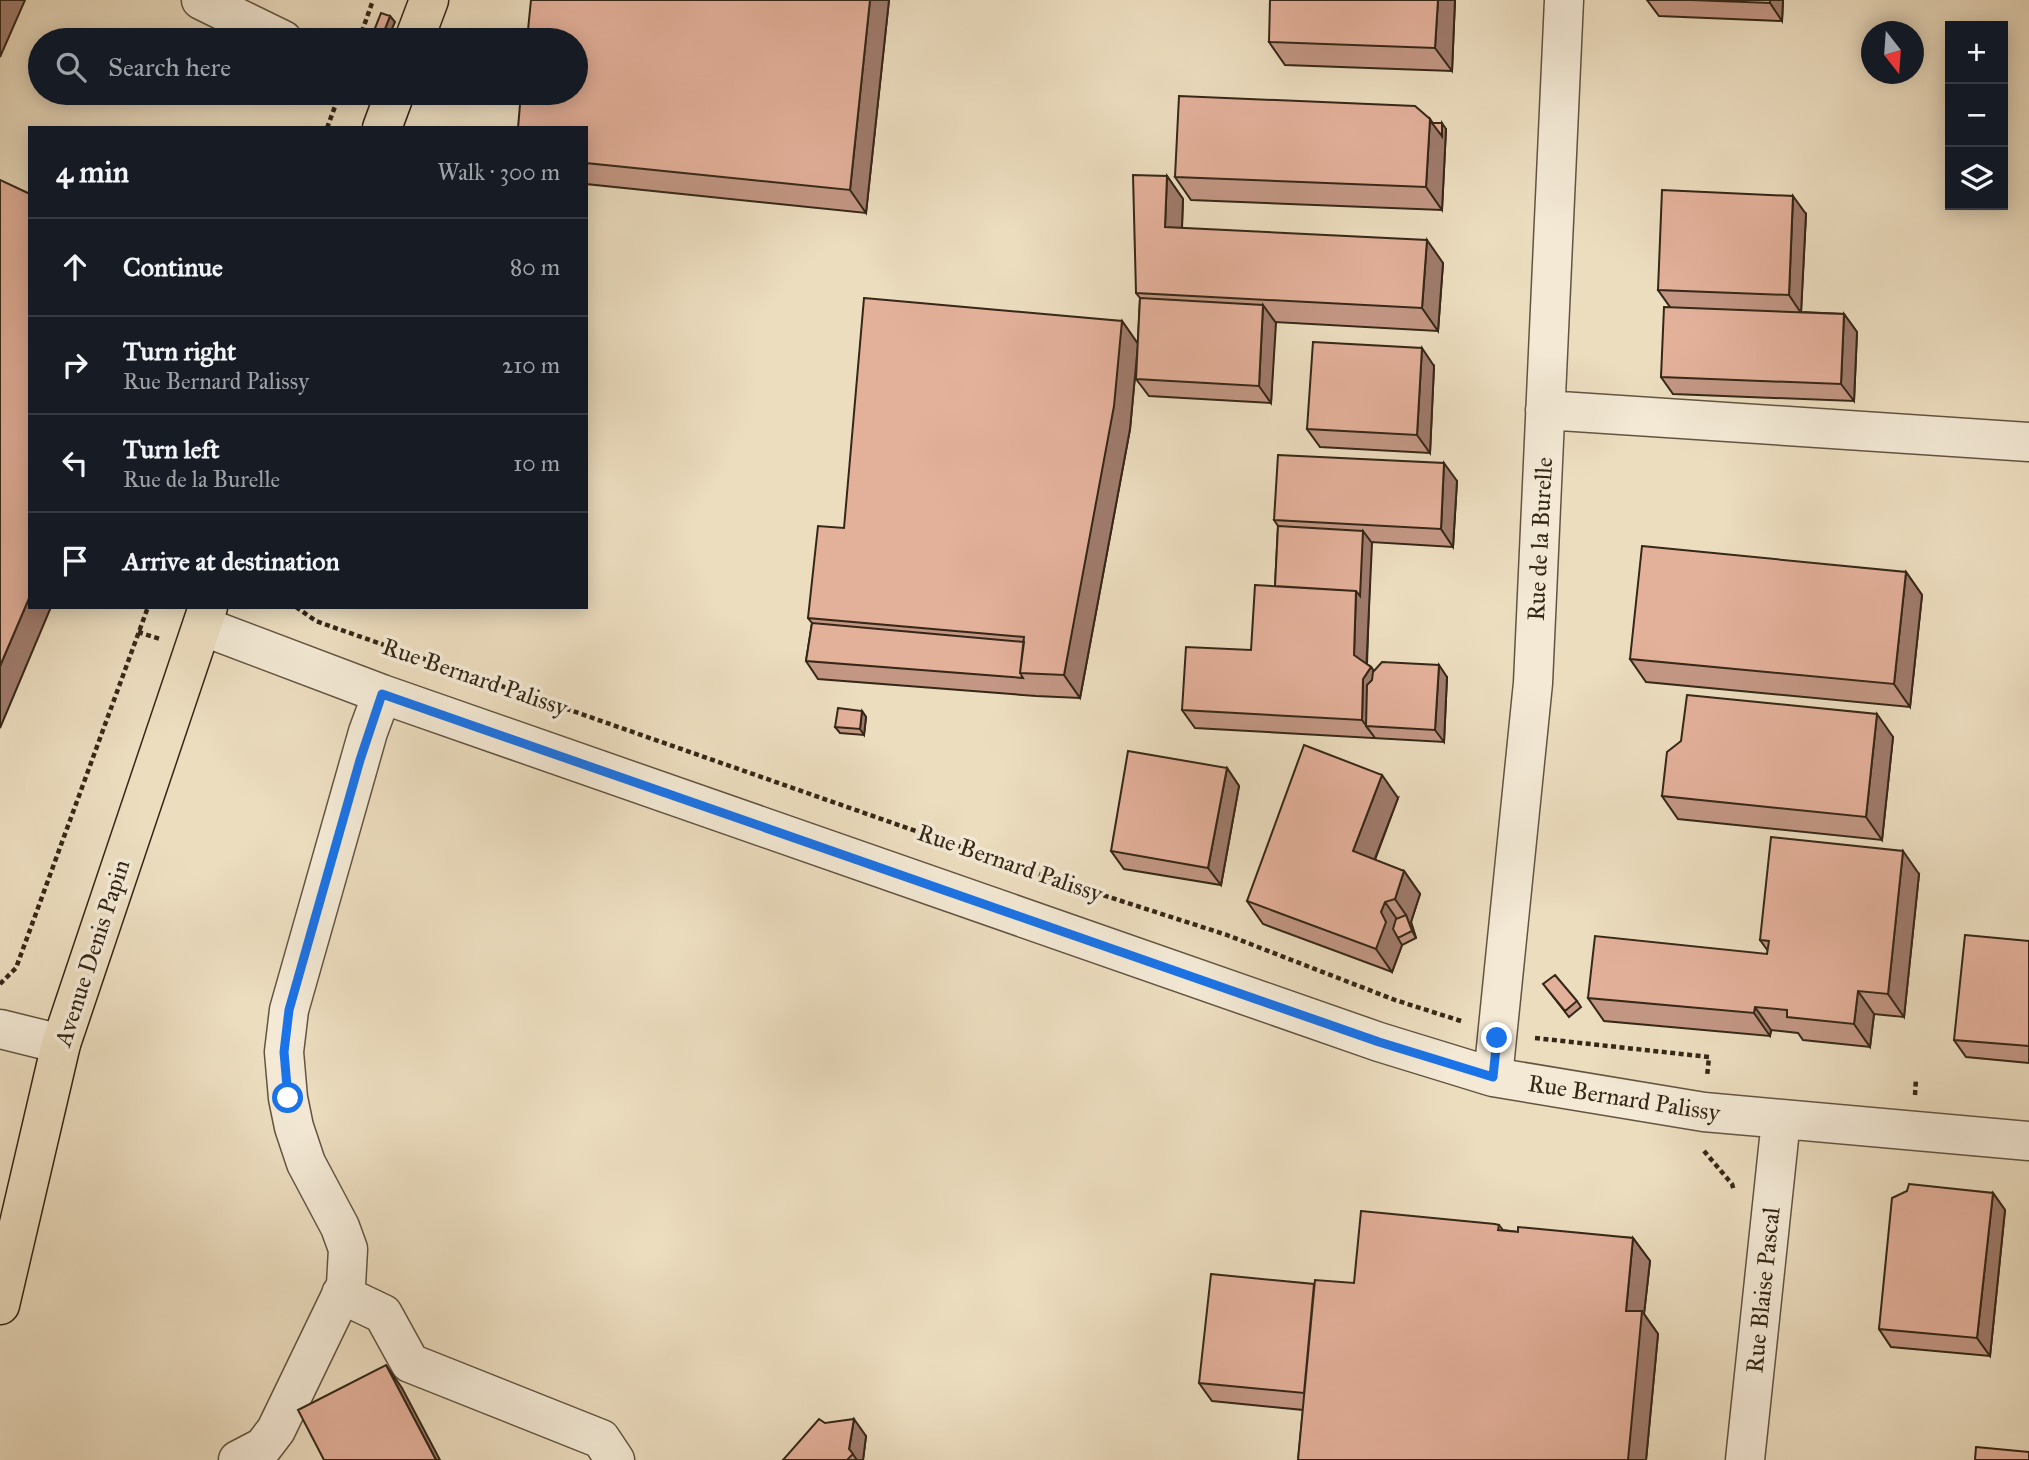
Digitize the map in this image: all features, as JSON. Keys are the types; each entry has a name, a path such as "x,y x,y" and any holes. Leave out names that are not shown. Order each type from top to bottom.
{"main road":[{"path":"418,28 429,0"},
{"path":"383,126 391,105"},
{"name":"Avenue Denis Papin","path":"0,1305 61,1044 205,617"}],"street":[{"path":"201,0 258,28"},
{"name":"Rue de la Burelle","path":"1493,1077 1533,683 1564,0"},
{"path":"1545,410 2029,442"},
{"name":"Rue Bernard Palissy","path":"205,617 382,694 1379,1042 1493,1077 1704,1112 2029,1141"},
{"path":"239,1460 263,1447 276,1430 346,1285 348,1249 340,1227 306,1163 294,1128 284,1052 289,1010 363,751 382,694"},
{"path":"0,1029 61,1044"},
{"name":"Rue Blaise Pascal","path":"1745,1460 1781,1120"},
{"path":"341,1294 383,1314 410,1363 601,1439 615,1460"}],"path":[{"path":"363,28 373,0"},
{"path":"328,126 336,105"},
{"path":"0,984 16,968 147,609"},
{"name":"Rue Bernard Palissy","path":"299,609 316,621 1050,878 1227,935 1395,1000 1464,1022 1466,1030 1528,1042 1536,1037 1709,1058"}],"building":[{"path":"531,0 870,0 850,190 588,163 588,126 518,126 520,105 588,105 588,28 528,28"},
{"path":"1270,0 1438,0 1435,48 1269,42"},
{"path":"1691,0 1770,0 1770,3"},
{"path":"381,13 390,16 385,28 375,28"},
{"path":"1179,96 1415,106 1430,119 1426,187 1175,177"},
{"path":"1432,123 1442,123 1442,136"},
{"path":"1133,175 1167,176 1165,227 1427,240 1422,308 1136,293"},
{"path":"0,180 28,193 28,601 0,666"},
{"path":"1662,190 1793,196 1789,295 1658,290"},
{"path":"864,298 1122,321 1114,406 1064,675 1020,673 1024,637 808,618 818,526 844,528"},
{"path":"1140,298 1263,305 1259,386 1136,379"},
{"path":"1664,307 1844,314 1841,384 1661,377"},
{"path":"1313,342 1422,348 1417,435 1307,429"},
{"path":"1278,455 1444,463 1441,529 1274,520"},
{"path":"1278,526 1363,531 1360,596 1356,591 1275,586"},
{"path":"1642,546 1906,572 1894,684 1630,659"},
{"path":"1255,585 1356,591 1354,655 1371,667 1363,679 1362,720 1182,710 1186,647 1251,650"},
{"path":"812,623 1024,642 1020,673 1023,678 806,661"},
{"path":"1382,662 1439,665 1435,730 1366,726 1367,685"},
{"path":"1687,695 1877,714 1866,817 1662,796 1667,752 1681,741"},
{"path":"838,708 862,711 860,729 835,727"},
{"path":"1304,745 1382,775 1353,851 1404,871 1395,899 1385,902 1381,912 1386,922 1376,949 1247,901"},
{"path":"1128,751 1227,768 1208,868 1111,851"},
{"path":"1771,837 1903,851 1888,994 1858,991 1854,1024 1787,1017 1787,1010 1755,1007 1754,1013 1588,998 1595,936 1767,954 1769,941 1760,940"},
{"path":"1406,915 1412,931 1398,938 1393,929 1396,919"},
{"path":"1965,935 2029,941 2029,1046 1954,1040"},
{"path":"1555,975 1577,1001 1565,1011 1543,984"},
{"path":"1909,1184 1993,1193 1977,1338 1879,1329 1892,1198 1907,1191"},
{"path":"1361,1211 1495,1224 1499,1225 1498,1230 1518,1232 1518,1227 1633,1238 1626,1311 1642,1311 1628,1460 1298,1460 1315,1280 1354,1283"},
{"path":"1211,1274 1314,1284 1304,1393 1199,1383"},
{"path":"386,1365 436,1460 324,1460 298,1410"},
{"path":"819,1419 825,1423 854,1419 849,1449 853,1454 847,1460 783,1460"},
{"path":"1976,1447 2029,1452 2029,1460 1975,1460"}],"route":[{"path":"288,1098 284,1052 289,1010 368,732 382,694 1379,1042 1493,1077 1497,1038"}]}
